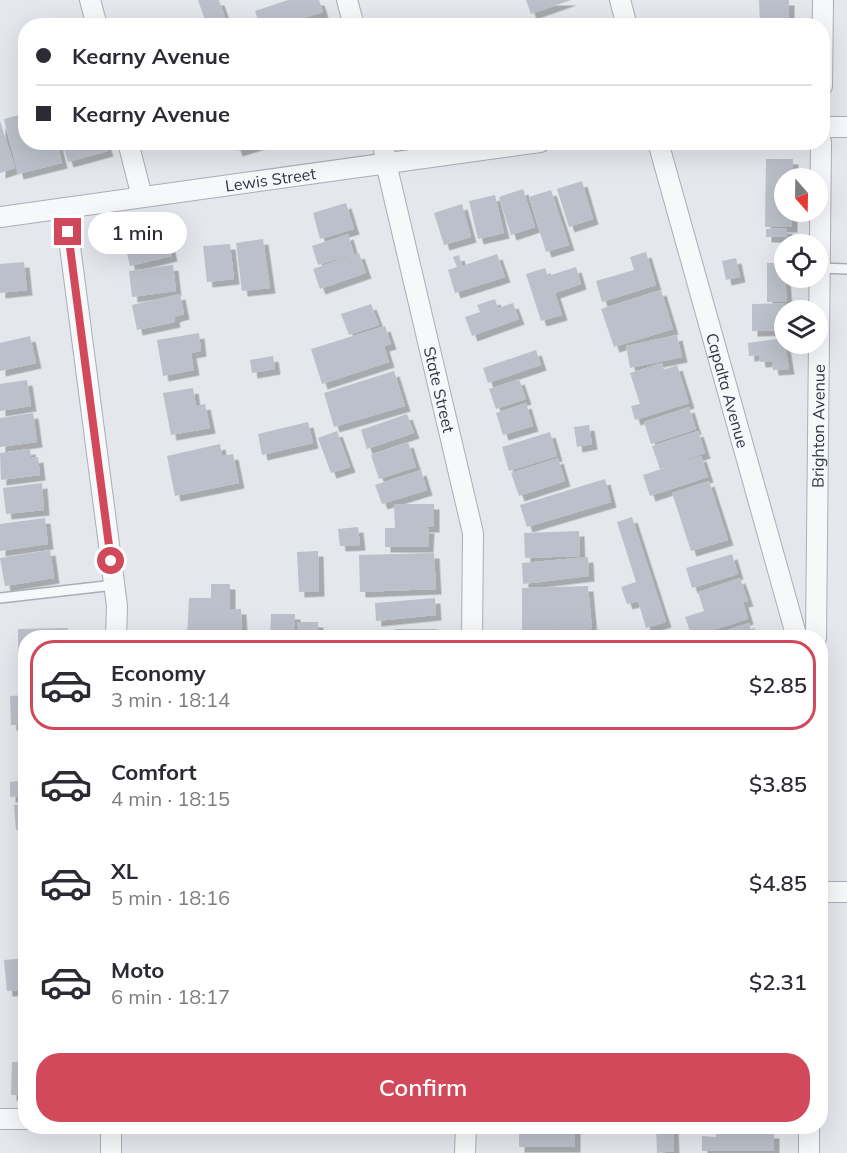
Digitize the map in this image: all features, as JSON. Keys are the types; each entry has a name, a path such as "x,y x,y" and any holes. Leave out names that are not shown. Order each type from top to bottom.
{"street":[{"path":"90,0 95,18"},
{"path":"347,0 352,18"},
{"path":"620,0 625,18"},
{"path":"823,0 823,18"},
{"path":"830,127 847,127"},
{"path":"130,150 142,198"},
{"name":"State Street","path":"384,150 473,533 472,630"},
{"name":"Lewis Street","path":"0,217 481,150"},
{"name":"Capalta Avenue","path":"660,150 795,630"},
{"name":"Brighton Avenue","path":"820,234 821,150"},
{"path":"64,208 117,606 116,630"},
{"name":"Brighton Avenue","path":"816,630 820,288"},
{"path":"828,892 847,892"},
{"path":"0,1119 18,1119"},
{"path":"111,1134 111,1153"},
{"path":"465,1153 466,1134"},
{"path":"809,1153 810,1134"}],"lane":[{"path":"828,268 847,269"},
{"path":"0,598 114,585"}],"building":[{"path":"198,0 219,0 225,18 204,18"},
{"path":"288,0 319,0 323,12 305,18 257,18 255,11"},
{"path":"526,0 571,0 531,14"},
{"path":"759,0 789,0 789,18 760,18"},
{"path":"18,115 18,150 59,150 62,163 18,174 4,119"},
{"path":"0,121 15,168 0,173"},
{"path":"64,150 108,151 68,162"},
{"path":"766,159 793,159 793,168 774,168 774,222 792,222 792,227 765,227"},
{"path":"582,181 593,219 569,227 557,189"},
{"path":"523,189 535,227 511,235 499,197"},
{"path":"551,190 569,245 546,252 529,197"},
{"path":"495,195 504,233 478,239 469,201"},
{"path":"346,203 354,229 320,239 313,213"},
{"path":"462,204 471,237 444,245 434,213"},
{"path":"165,227 172,256 130,266 123,237"},
{"path":"787,228 787,234 774,234 774,237 766,237 766,229"},
{"path":"348,234 354,254 318,265 312,246"},
{"path":"263,239 270,288 242,291 236,243"},
{"path":"230,244 234,279 207,282 203,246"},
{"path":"646,252 656,285 602,302 596,281 634,270 630,257"},
{"path":"359,253 366,273 320,289 313,269"},
{"path":"497,254 505,277 455,293 448,270 457,267 453,257 459,255 462,266"},
{"path":"736,258 740,277 726,280 722,261"},
{"path":"24,262 27,290 0,293 0,264"},
{"path":"767,263 774,263 774,288 786,288 787,300 767,302"},
{"path":"173,265 176,291 132,297 129,271"},
{"path":"576,267 581,284 555,293 562,315 541,321 526,274 545,268 548,276"},
{"path":"661,290 673,329 614,347 601,309"},
{"path":"180,294 184,314 174,317 175,322 137,330 132,305"},
{"path":"495,299 498,308 513,303 519,319 472,336 465,317 480,312 477,305"},
{"path":"774,303 774,330 752,331 752,304"},
{"path":"371,304 379,325 349,335 341,314"},
{"path":"385,326 391,344 384,346 389,362 322,384 311,349"},
{"path":"199,333 201,351 191,353 194,370 163,376 157,340"},
{"path":"677,335 682,357 630,368 626,346"},
{"path":"30,336 36,363 0,371 0,343"},
{"path":"774,339 774,354 787,354 789,369 773,370 772,361 760,362 759,355 749,356 748,343"},
{"path":"536,350 541,365 488,383 483,368"},
{"path":"273,356 275,369 252,373 250,360"},
{"path":"662,363 664,370 677,365 689,403 635,420 631,406 640,404 630,373"},
{"path":"394,371 405,406 334,427 324,393"},
{"path":"519,379 526,399 496,409 489,389"},
{"path":"27,380 31,406 0,411 0,384"},
{"path":"193,388 196,406 205,404 210,428 171,435 163,393"},
{"path":"526,403 533,426 503,435 496,413"},
{"path":"689,407 696,429 651,444 644,422"},
{"path":"33,413 37,442 0,447 0,418"},
{"path":"407,414 414,433 367,449 361,430"},
{"path":"308,422 313,443 262,455 258,434"},
{"path":"589,425 592,444 577,447 574,427"},
{"path":"337,431 350,467 331,473 318,438"},
{"path":"698,431 705,453 660,469 652,446"},
{"path":"550,432 557,456 509,471 502,447"},
{"path":"408,442 416,467 379,479 371,455"},
{"path":"220,444 222,456 233,454 239,483 175,496 167,456"},
{"path":"30,449 31,458 38,457 40,475 1,480 0,453"},
{"path":"701,456 708,477 650,496 643,475"},
{"path":"558,458 565,481 519,496 511,473"},
{"path":"421,470 427,490 382,504 375,485"},
{"path":"605,479 611,502 527,527 520,505"},
{"path":"709,481 728,540 691,551 672,493"},
{"path":"42,483 44,510 6,514 3,488"},
{"path":"394,504 434,504 434,527 400,527 429,528 428,547 385,547 385,528 395,528"},
{"path":"632,517 666,622 646,628 638,601 627,604 621,587 636,582 617,522"},
{"path":"45,518 48,544 0,551 0,524"},
{"path":"358,527 360,545 340,546 338,529"},
{"path":"579,531 580,556 525,558 524,533"},
{"path":"50,550 54,578 5,586 0,558"},
{"path":"318,551 319,591 299,592 297,552"},
{"path":"434,553 436,589 360,592 359,555"},
{"path":"732,554 738,574 692,588 686,568"},
{"path":"588,557 589,576 523,584 522,563"},
{"path":"740,578 748,601 743,602 748,619 714,630 690,630 685,617 704,611 698,592"},
{"path":"211,584 230,584 230,609 241,609 242,630 187,630 189,598 211,598"},
{"path":"588,586 592,629 522,630 522,588"},
{"path":"435,598 436,615 376,621 375,603"},
{"path":"271,614 295,614 295,630 270,630"},
{"path":"297,622 318,622 318,630 298,630"},
{"path":"749,623 751,630 728,630"},
{"path":"68,628 68,630 18,630"},
{"path":"395,629 437,629 437,630"},
{"path":"10,696 18,696 18,725 11,725"},
{"path":"18,781 18,796 10,797 10,782"},
{"path":"14,805 18,805 18,830 16,830"},
{"path":"18,959 18,990 7,991 4,960"},
{"path":"12,1062 18,1062 18,1095 11,1095"},
{"path":"519,1134 575,1134 575,1147 519,1147"},
{"path":"656,1134 673,1134 674,1151 657,1153"},
{"path":"716,1134 774,1134 774,1151 702,1151 702,1136 716,1137"}],"route":[{"path":"68,232 111,561"}]}
